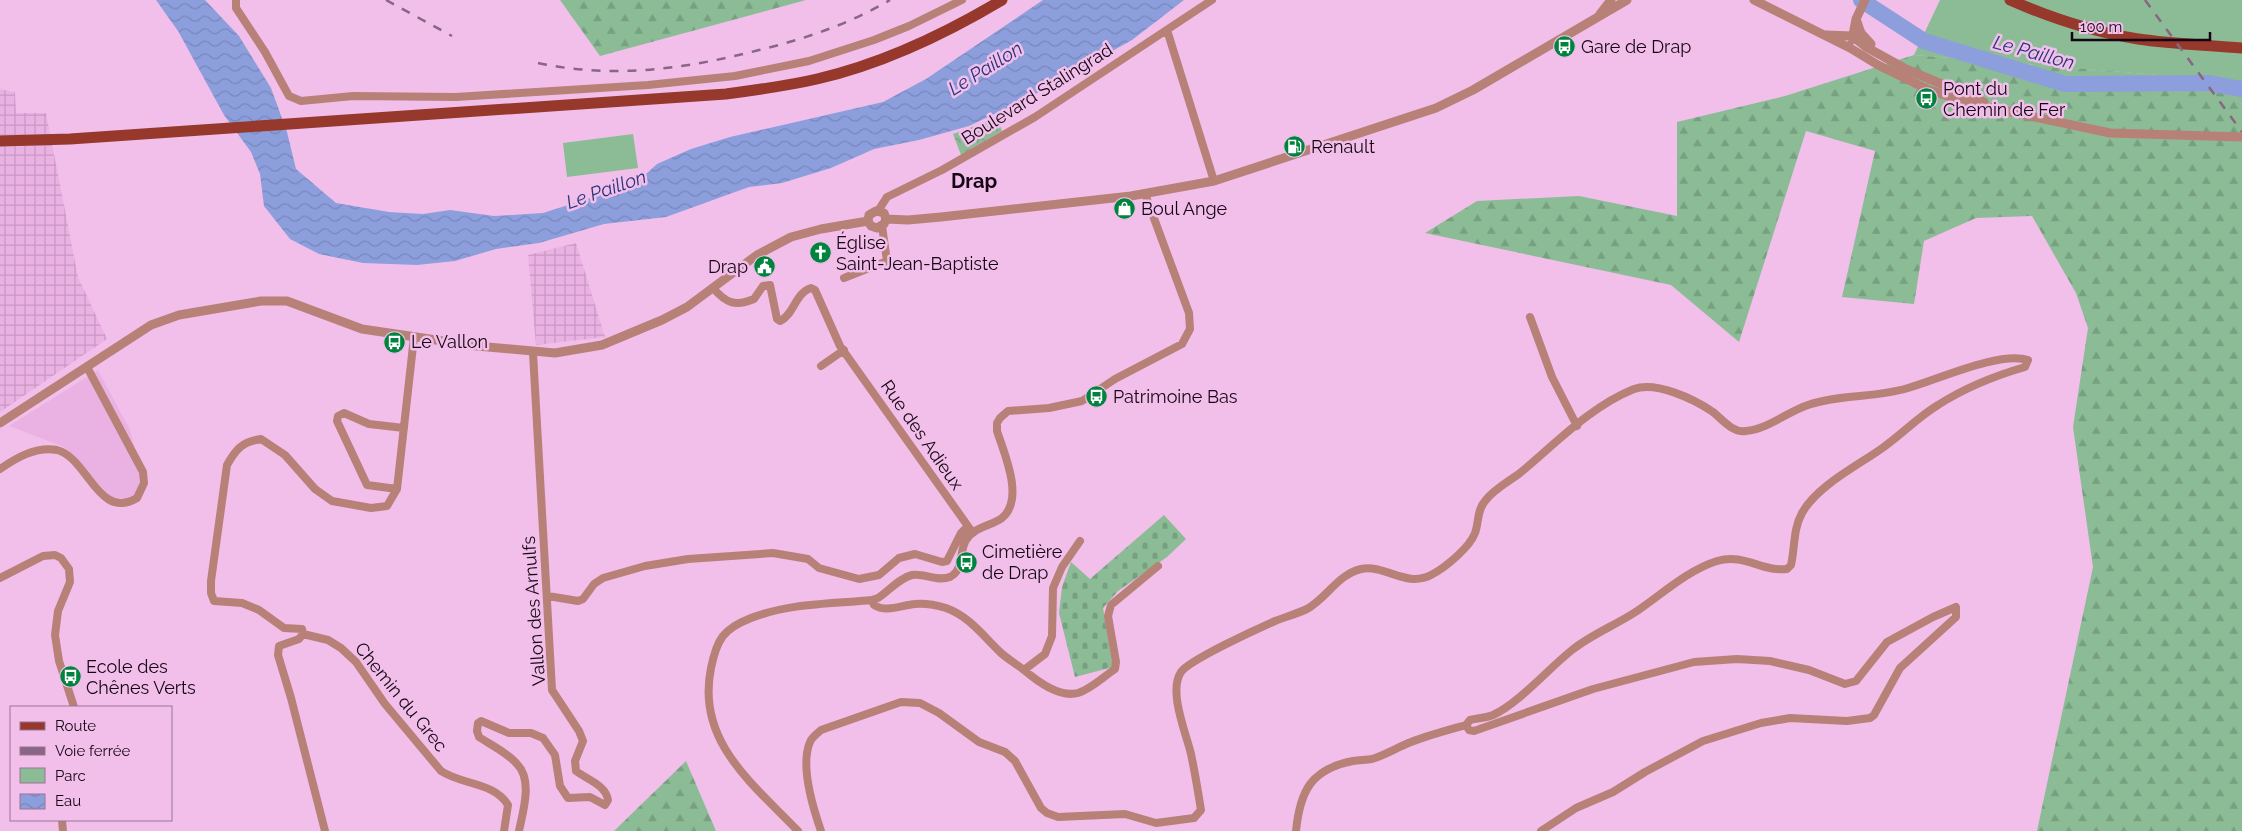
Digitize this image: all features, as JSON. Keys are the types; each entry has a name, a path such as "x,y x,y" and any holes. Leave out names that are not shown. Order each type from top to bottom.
{"main road":[{"path":"317,120 725,88 776,80 851,64 940,27 991,0"},
{"path":"0,142 219,126 726,94 776,87 850,70 895,54 942,33 1002,0"},
{"path":"2010,0 2047,16 2088,29 2138,39 2242,48"},
{"path":"2026,0 2050,10 2092,23 2142,33 2242,42"},
{"path":"0,136 70,136"}],"street":[{"path":"236,0 236,8 265,52 289,96 301,101 353,96 465,97 648,85 725,77 809,61 861,45 908,26 962,0"},
{"name":"Boulevard Stalingrad","path":"878,211 887,197 942,170 1035,117 1212,0"},
{"path":"1754,0 1850,48 1878,65 1937,93 1968,103 2110,133 2242,137"},
{"path":"1850,48 1856,19 1865,0"},
{"path":"868,221 874,227 884,223 908,220 1145,194 1214,182 1436,108 1473,90 1598,17 1618,1"},
{"path":"1856,19 1867,41 1886,58"},
{"path":"1167,30 1214,182"},
{"path":"1822,34 1852,36 1886,58 2000,110"},
{"path":"548,596 583,599 594,584 603,578 645,566 688,559 773,553 808,559 820,568 858,579 879,575 898,558 915,554 942,562 947,561 961,532 1001,518 1012,500 1013,484 997,431 997,424 1004,413 1015,409 1049,408 1082,401 1115,379 1182,344 1188,337 1191,322 1190,313 1145,194"},
{"path":"844,278 887,261 884,214 878,211 871,213 868,221"},
{"path":"0,423 127,340 165,318 261,301 287,301 362,329 533,353 555,353 617,340 662,320 686,307 757,255 791,238 821,229 868,221"},
{"name":"Rue des Adieux","path":"713,288 724,300 732,304 754,300 763,286 770,285 777,319 780,321 785,319 799,296 812,288 815,290 826,319 846,353 970,529"},
{"path":"1530,317 1552,377 1577,426"},
{"path":"404,428 369,424 344,413 338,416 337,421 366,486 397,489 404,428 414,337"},
{"name":"Vallon des Arnulfs","path":"519,831 525,801 522,769 516,762 479,737 477,731 478,723 481,721 509,733 531,733 543,738 554,755 560,786 568,798 590,797 605,805 608,800 608,795 599,786 576,770 574,761 583,741 579,731 552,690 533,353"},
{"path":"821,366 846,353"},
{"path":"821,831 813,809 808,778 807,749 811,739 821,730 900,702 920,703 939,713 979,742 1005,752 1015,761 1041,808 1047,813 1058,817 1125,814 1156,823 1194,818 1201,810 1178,704 1176,685 1181,672 1206,654 1275,621 1308,608 1340,579 1352,572 1374,569 1408,580 1428,577 1438,571 1453,560 1472,538 1482,503 1493,492 1511,480 1577,426 1605,406 1636,388 1656,388 1690,398 1732,428 1744,432 1763,426 1808,405 1908,388 1959,369 2006,359 2019,358 2028,360 2025,367 1989,377 1938,405 1883,448 1844,473 1811,501 1801,514 1794,540 1792,565 1787,569 1765,567 1738,558 1727,559 1706,566 1573,649 1506,707 1491,715 1470,720 1466,725 1413,741 1372,759 1352,761 1327,768 1313,778 1305,792 1298,810 1296,831"},
{"path":"0,469 23,455 43,450 57,450 71,458 97,489 113,503 126,503 137,498 144,483 143,472 87,367"},
{"name":"Chemin du Grec","path":"397,489 387,506 371,508 332,501 315,489 285,455 260,439 247,441 233,454 227,465 210,581 211,593 214,601 242,602 259,610 284,628 302,629 304,634 328,640 341,648 356,662 385,704 441,771 450,777 497,791 508,805 504,831"},
{"path":"798,831 732,762 713,722 708,700 708,684 714,649 720,638 728,630 751,618 796,606 872,600 878,598 909,576 921,575 940,579 952,576 959,567 970,529"},
{"path":"1024,670 1045,654 1052,636 1052,588 1062,567 1080,540"},
{"path":"0,578 36,558 49,555 61,558 69,570 70,582 58,611 55,635 59,661 74,706"},
{"path":"872,600 874,605 882,608 901,608 915,604 932,605 948,609 972,623 997,649 1055,691 1076,694 1089,688 1114,669 1116,662 1108,616 1110,605 1158,566"},
{"path":"1466,725 1469,730 1474,731 1593,689 1701,661 1737,659 1770,661 1809,670 1845,684 1851,683 1856,681 1888,642 1933,617 1956,608 1956,617 1900,668 1874,715 1870,718 1847,721 1790,718 1761,723 1703,742 1645,772 1613,792 1576,808 1541,831"},
{"path":"304,634 299,639 279,646 278,655 294,706 324,831"}],"shaded area":[{"path":"0,89 15,92 16,113 46,113 78,277 107,339 0,412"},
{"path":"576,243 605,337 536,345 528,255"},
{"path":"98,370 130,430 141,473 136,495 125,498 111,497 64,447 9,426"}],"green space":[{"path":"560,0 806,0 600,56"},
{"path":"1940,0 2242,0 2242,104 2208,79 1914,55"},
{"path":"1914,55 2209,79 2242,104 2242,831 2037,831 2093,567 2073,427 2088,328 2076,293 2032,216 1976,218 1924,241 1914,304 1842,297 1875,151 1806,131 1739,342 1671,285 1425,233 1477,201 1579,196 1677,216 1677,122 1785,96"},
{"path":"997,118 1002,131 961,155 953,134"},
{"path":"633,134 638,168 567,177 563,143"},
{"path":"1164,515 1186,539 1167,557 1118,591 1103,608 1113,667 1075,677 1059,613 1062,587 1071,562 1090,579"},
{"path":"686,761 716,831 614,831"}],"water":[{"path":"156,0 205,0 239,36 271,88 287,132 296,169 336,203 389,212 423,214 450,210 494,216 543,213 635,184 657,164 691,149 730,137 883,102 926,79 1043,0 1184,0 1132,40 1030,97 969,126 919,140 874,149 831,168 782,183 749,187 666,217 604,224 539,243 496,249 455,261 417,265 363,263 319,254 290,239 264,206 260,174 251,152 224,115 178,31"}],"waterway":[{"name":"Le Paillon","path":"1861,0 1924,41 2065,84 2208,83 2242,89"}],"railway":[{"path":"386,0 452,36"},
{"path":"538,63 566,68 622,71 677,67 732,57 810,36 859,16 890,0"},
{"path":"2145,0 2242,132"}],"place":[{"name":"Gare de Drap","path":"1565,47"},
{"name":"Pont du Chemin de Fer","path":"1927,99"},
{"name":"Renault","path":"1295,147"},
{"name":"Boul Ange","path":"1125,209"},
{"name":"Église Saint-Jean-Baptiste","path":"820,253"},
{"name":"Drap","path":"764,267"},
{"name":"Le Vallon","path":"395,342"},
{"name":"Patrimoine Bas","path":"1097,397"},
{"name":"Cimetière de Drap","path":"966,562"},
{"name":"Ecole des Chênes Verts","path":"70,677"}],"district":[{"name":"Drap","path":"974,181"}]}
